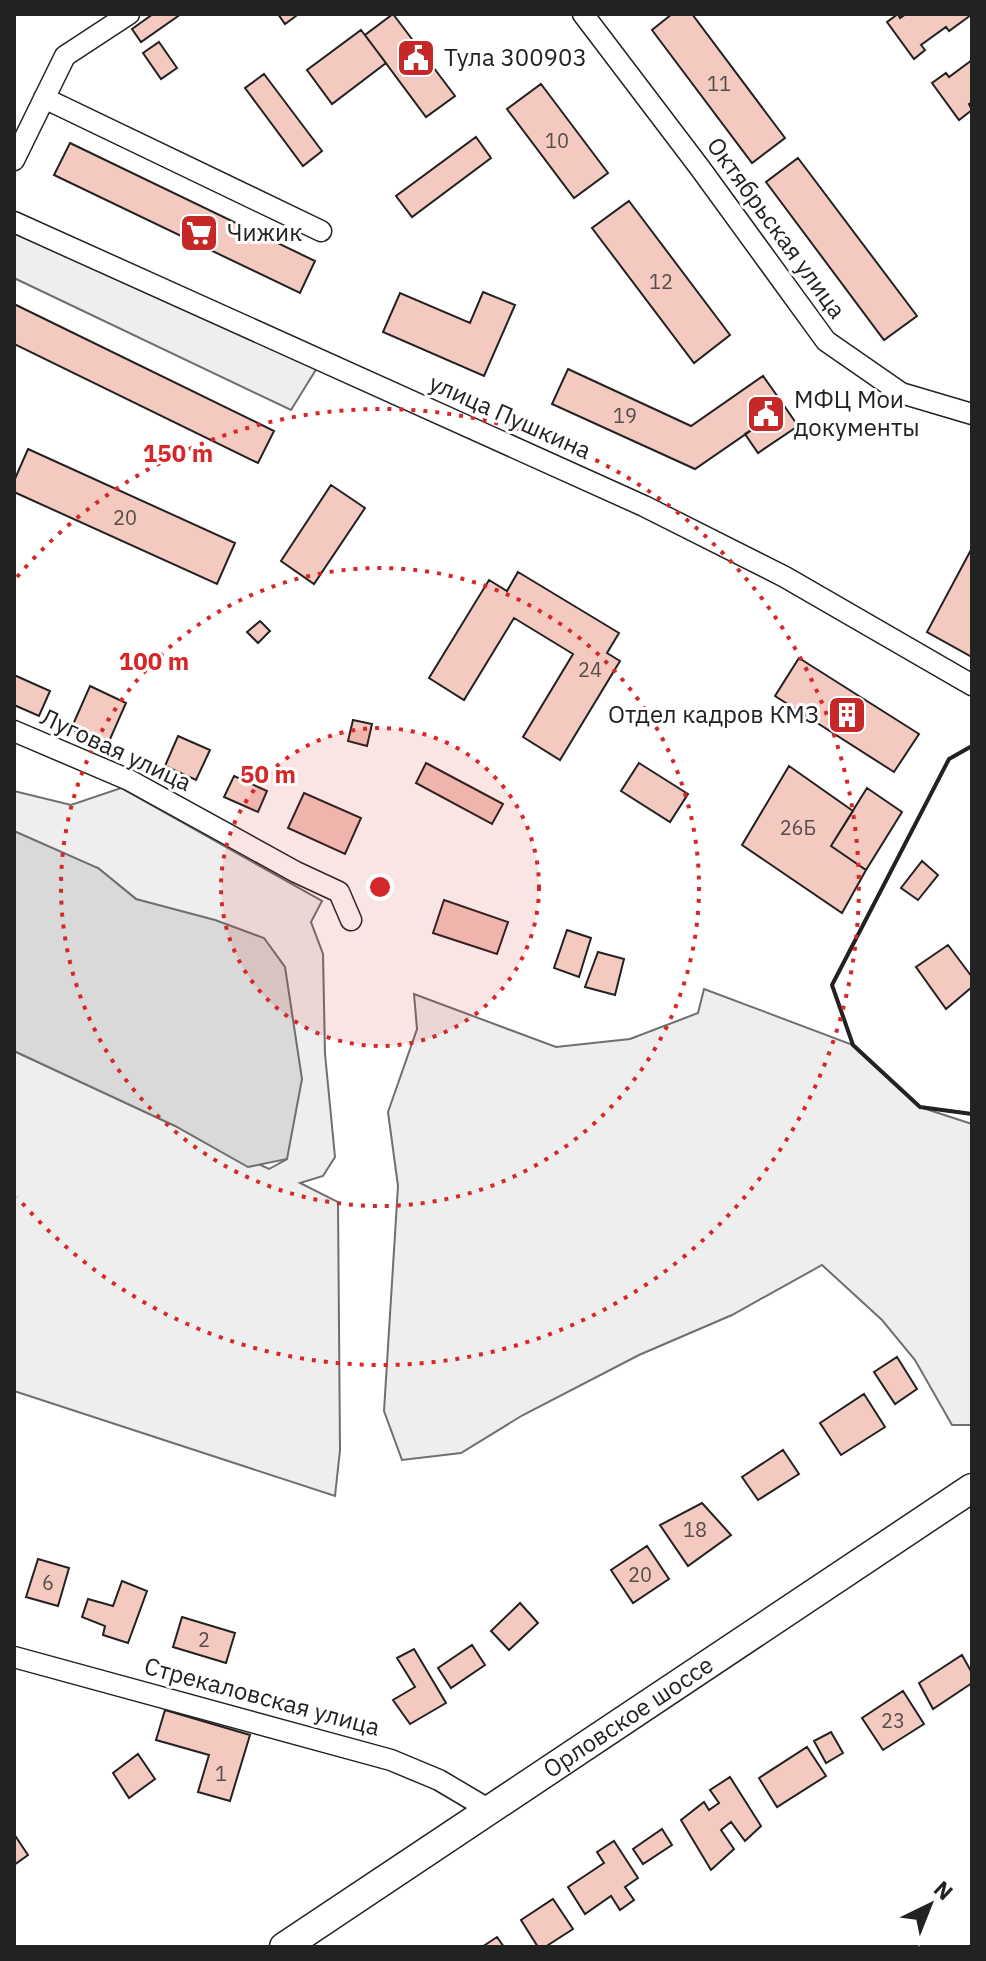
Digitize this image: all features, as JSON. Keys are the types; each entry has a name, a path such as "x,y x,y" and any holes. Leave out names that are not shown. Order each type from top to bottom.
{"main road":[{"name":"Орловское шоссе","path":"284,1947 972,1488"}],"street":[{"path":"14,160 65,56 129,14"},
{"name":"Октябрьская улица","path":"583,14 826,341 901,393 972,414"},
{"path":"44,98 321,231"},
{"name":"улица Пушкина","path":"14,222 644,506 785,577 972,685"},
{"name":"Луговая улица","path":"14,731 129,780 296,872 339,892 351,920"},
{"name":"Стрекаловская улица","path":"14,1657 391,1760 439,1780 488,1809"}],"shaded area":[{"path":"14,231 317,368 291,410 14,278"},
{"path":"121,788 322,901 311,922 323,954 325,1054 335,1157 323,1176 300,1183 338,1202 340,1450 335,1496 14,1391 14,1051 269,1169 287,1159 136,899 98,868 14,845 14,791 71,805"},
{"path":"14,831 98,868 136,899 215,920 264,938 285,967 302,1079 287,1159 248,1167 175,1126 14,1051"},
{"path":"704,989 853,1045 920,1107 972,1124 972,1425 952,1425 915,1360 882,1320 822,1265 732,1315 639,1355 523,1415 461,1453 402,1460 384,1411 398,1186 388,1112 417,1029 414,994 556,1047 630,1039 698,1013"}],"building":[{"path":"153,14 181,14 141,42 132,29"},
{"path":"278,14 294,14 296,16 285,24"},
{"path":"393,14 455,96 426,117 365,35"},
{"path":"672,14 692,14 785,138 752,163 652,30"},
{"path":"898,14 900,18 906,14 971,15 949,31 946,27 921,45 925,50 914,59 887,22"},
{"path":"361,30 386,63 332,104 307,70"},
{"path":"159,42 177,68 161,79 143,53"},
{"path":"972,60 972,102 969,104 972,110 959,120 932,83 946,73 949,77"},
{"path":"264,74 322,151 303,166 245,88"},
{"path":"541,84 608,173 574,198 507,109"},
{"path":"476,137 491,158 412,217 396,196"},
{"path":"70,143 315,261 300,293 54,175"},
{"path":"798,158 917,316 884,340 766,182"},
{"path":"629,201 730,335 694,363 592,228"},
{"path":"483,292 515,305 484,376 383,332 400,293 470,323"},
{"path":"14,304 274,431 258,463 14,344"},
{"path":"568,369 691,426 763,376 785,407 695,469 552,404"},
{"path":"785,407 798,426 758,453 745,434"},
{"path":"28,449 235,543 217,584 14,492 14,481"},
{"path":"331,485 365,508 314,584 281,561"},
{"path":"972,548 972,657 927,632"},
{"path":"518,572 619,633 607,653 620,661 560,760 523,737 573,654 514,618 464,700 429,678 489,580 507,591"},
{"path":"260,621 270,631 258,643 247,632"},
{"name":"Отдел кадров КМЗ","path":"799,658 919,734 894,772 775,696"},
{"path":"14,675 50,691 39,716 14,705"},
{"path":"90,686 126,703 107,746 71,729"},
{"path":"353,720 372,724 367,746 348,741"},
{"path":"178,736 210,750 196,780 165,766"},
{"path":"426,763 503,804 492,824 416,783"},
{"path":"639,763 688,794 670,822 621,791"},
{"path":"789,766 853,811 831,846 866,870 842,913 742,845"},
{"path":"234,776 267,791 258,812 224,797"},
{"path":"867,788 902,812 866,870 831,846"},
{"path":"304,793 361,818 345,854 288,828"},
{"path":"922,861 938,875 918,900 901,888"},
{"path":"444,900 508,922 497,954 433,933"},
{"path":"567,930 591,938 579,977 554,968"},
{"path":"948,945 972,977 972,987 946,1009 916,967"},
{"path":"598,952 624,959 615,995 585,987"},
{"path":"897,1357 917,1389 895,1404 874,1372"},
{"path":"864,1394 885,1427 841,1455 820,1423"},
{"path":"783,1450 799,1474 758,1500 742,1477"},
{"path":"702,1503 731,1535 688,1566 660,1525"},
{"path":"647,1546 669,1579 633,1603 611,1570"},
{"path":"38,1559 69,1568 58,1606 26,1597"},
{"path":"122,1581 147,1591 128,1643 103,1635 105,1626 82,1617 88,1599 113,1606"},
{"path":"520,1603 538,1623 509,1650 491,1631"},
{"path":"182,1617 235,1633 226,1663 173,1647"},
{"path":"472,1645 485,1665 451,1688 438,1668"},
{"path":"414,1649 446,1703 410,1724 393,1700 415,1687 397,1658"},
{"path":"962,1655 972,1673 972,1683 933,1709 919,1683"},
{"path":"903,1691 924,1724 883,1750 862,1718"},
{"path":"165,1710 250,1735 230,1801 198,1792 209,1755 156,1740"},
{"path":"831,1732 843,1753 826,1763 814,1741"},
{"path":"807,1747 826,1776 777,1807 759,1778"},
{"path":"138,1754 155,1779 129,1798 113,1773"},
{"path":"730,1777 761,1826 745,1841 731,1822 721,1830 734,1849 711,1870 681,1820 704,1802 709,1810 719,1803 710,1790"},
{"path":"662,1829 672,1845 643,1864 633,1849"},
{"path":"14,1834 28,1855 14,1865"},
{"path":"614,1841 638,1878 625,1887 634,1900 620,1910 611,1896 585,1914 568,1887 604,1863 597,1852"},
{"path":"553,1899 573,1929 545,1947 538,1947 521,1920"},
{"path":"497,1937 504,1947 482,1947"}],"wall":[{"path":"972,746 949,759 832,985 853,1045 920,1107 972,1114"}],"place":[{"name":"Тула 300903","path":"416,58"},
{"name":"Чижик","path":"199,233"},
{"name":"МФЦ Мои документы","path":"766,414"},
{"name":"Отдел кадров КМЗ","path":"847,715"}]}
